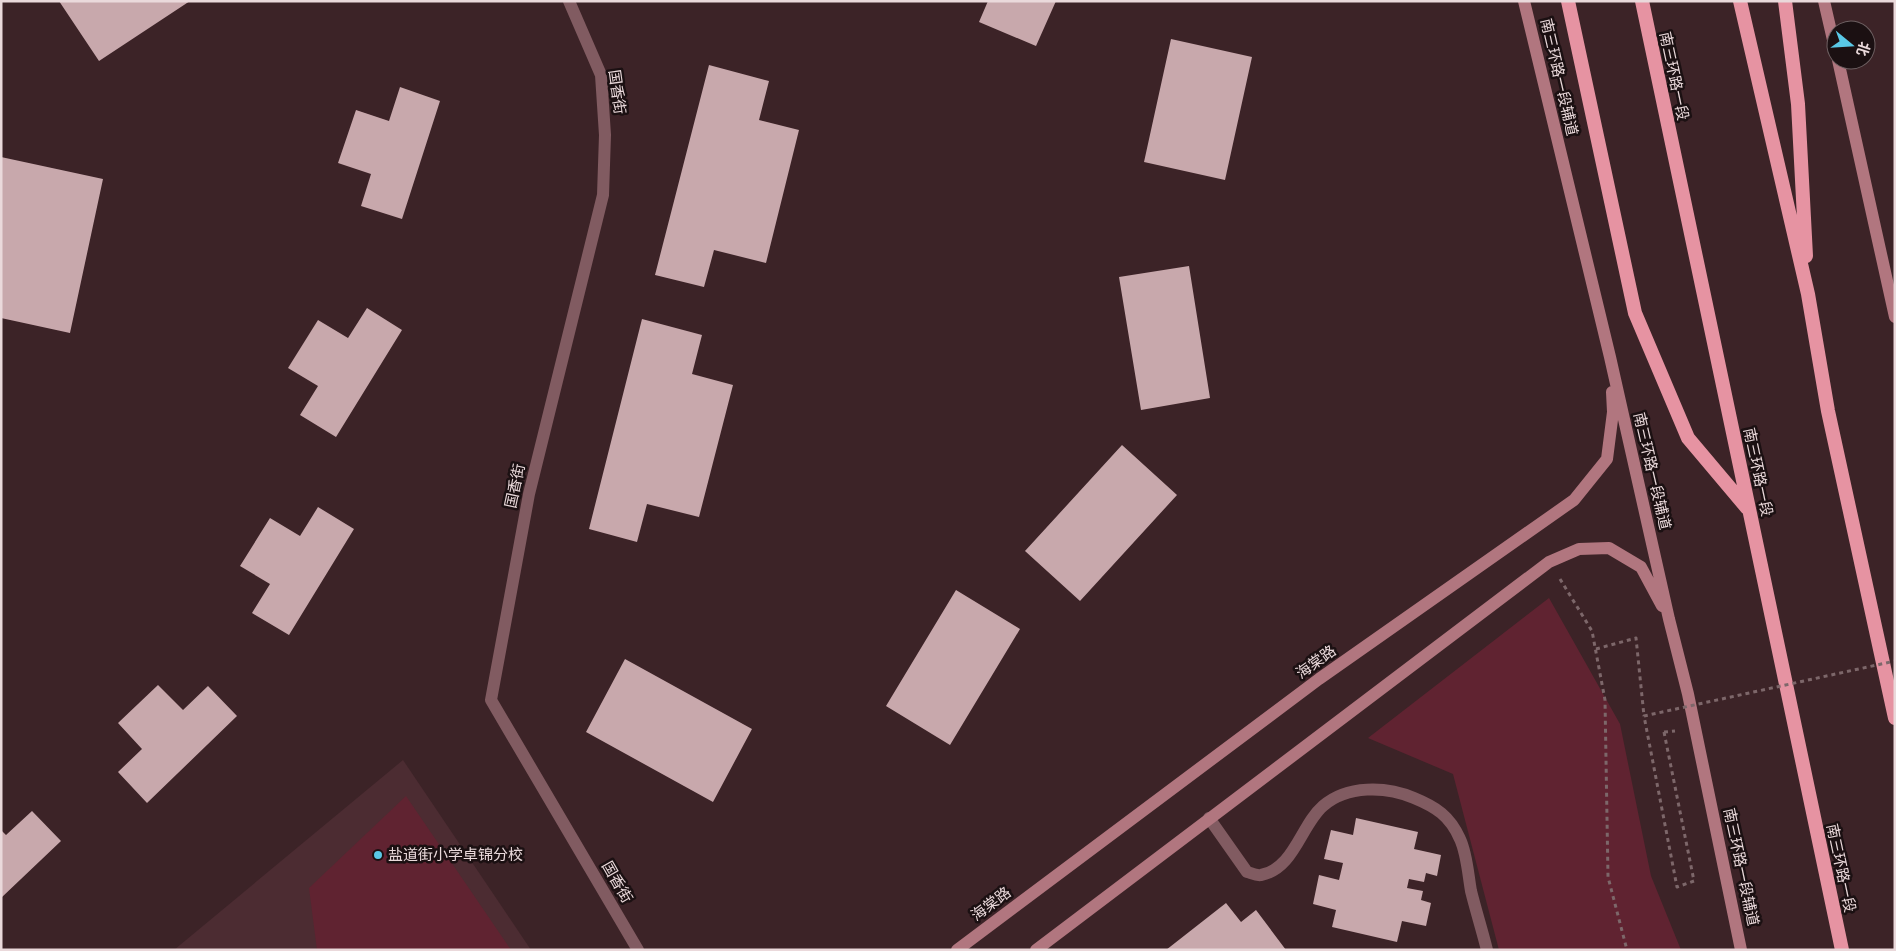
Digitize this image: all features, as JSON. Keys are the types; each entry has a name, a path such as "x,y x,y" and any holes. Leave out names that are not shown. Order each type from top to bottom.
{"highway":[{"path":"1568,1 1635,313 1688,438 1750,511"},
{"name":"南三环路一段","path":"1642,1 1842,950"},
{"path":"1740,1 1808,294 1828,411 1895,718"},
{"path":"1785,1 1798,104 1808,294"}],"main road":[{"name":"南三环路一段辅道","path":"1524,1 1610,357 1669,620 1688,694 1741,950"},
{"path":"1824,1 1828,20"},
{"path":"1840,70 1895,317"},
{"name":"海棠路","path":"957,950 1319,679 1574,500 1607,459 1613,412 1610,357"},
{"path":"1036,950 1549,562 1579,549 1609,548 1641,567 1669,620"}],"street":[{"name":"国香街","path":"569,1 601,75 605,135 603,195 529,494 491,700 638,950"},
{"path":"1209,818 1247,872 1260,875 1274,870 1288,856 1323,806 1344,794 1369,789 1401,792 1427,803 1448,817 1461,840 1487,950"}],"path":[{"path":"1549,562 1592,631 1596,649 1605,700 1608,877 1626,950"},
{"path":"1596,649 1636,638 1644,716 1677,887 1694,881 1664,732"},
{"path":"1644,716 1895,660"}],"shaded area":[{"path":"1549,598 1620,724 1651,876 1681,950 1499,950 1453,774 1368,738"},
{"name":"盐道街小学卓锦分校","path":"403,760 531,950 174,950"},
{"path":"406,796 511,950 317,950 309,888"}],"building":[{"path":"59,1 190,1 99,61"},
{"path":"988,1 1056,1 1036,46 979,22"},
{"path":"1171,39 1252,57 1225,180 1144,162"},
{"path":"709,65 769,81 759,120 799,130 766,263 714,250 704,287 655,275"},
{"path":"400,87 440,101 402,219 361,206 371,174 338,163 356,110 389,121"},
{"path":"1,157 103,179 70,333 1,318"},
{"path":"1189,266 1210,398 1141,410 1119,277"},
{"path":"367,308 402,330 336,437 300,415 318,386 288,368 318,320 348,338"},
{"path":"642,319 702,335 692,374 733,385 699,517 647,504 637,542 589,529"},
{"path":"1122,445 1177,495 1080,601 1025,551"},
{"path":"318,507 354,529 289,635 252,613 270,584 240,566 270,518 300,536"},
{"path":"956,590 1020,629 950,745 886,706"},
{"path":"625,659 752,729 713,802 586,732"},
{"path":"158,685 183,710 208,686 237,716 147,803 118,772 142,749 118,723"},
{"path":"32,811 61,841 1,898 1,830 6,835"},
{"path":"1356,818 1418,832 1414,849 1441,855 1437,876 1426,873 1424,882 1409,879 1407,888 1423,891 1421,900 1431,903 1426,926 1402,921 1397,942 1332,927 1336,910 1313,904 1319,875 1339,880 1343,863 1324,859 1331,830 1353,835"},
{"path":"1226,903 1241,922 1256,910 1286,950 1166,950"}],"place":[{"name":"盐道街小学卓锦分校","path":"378,855"}]}
